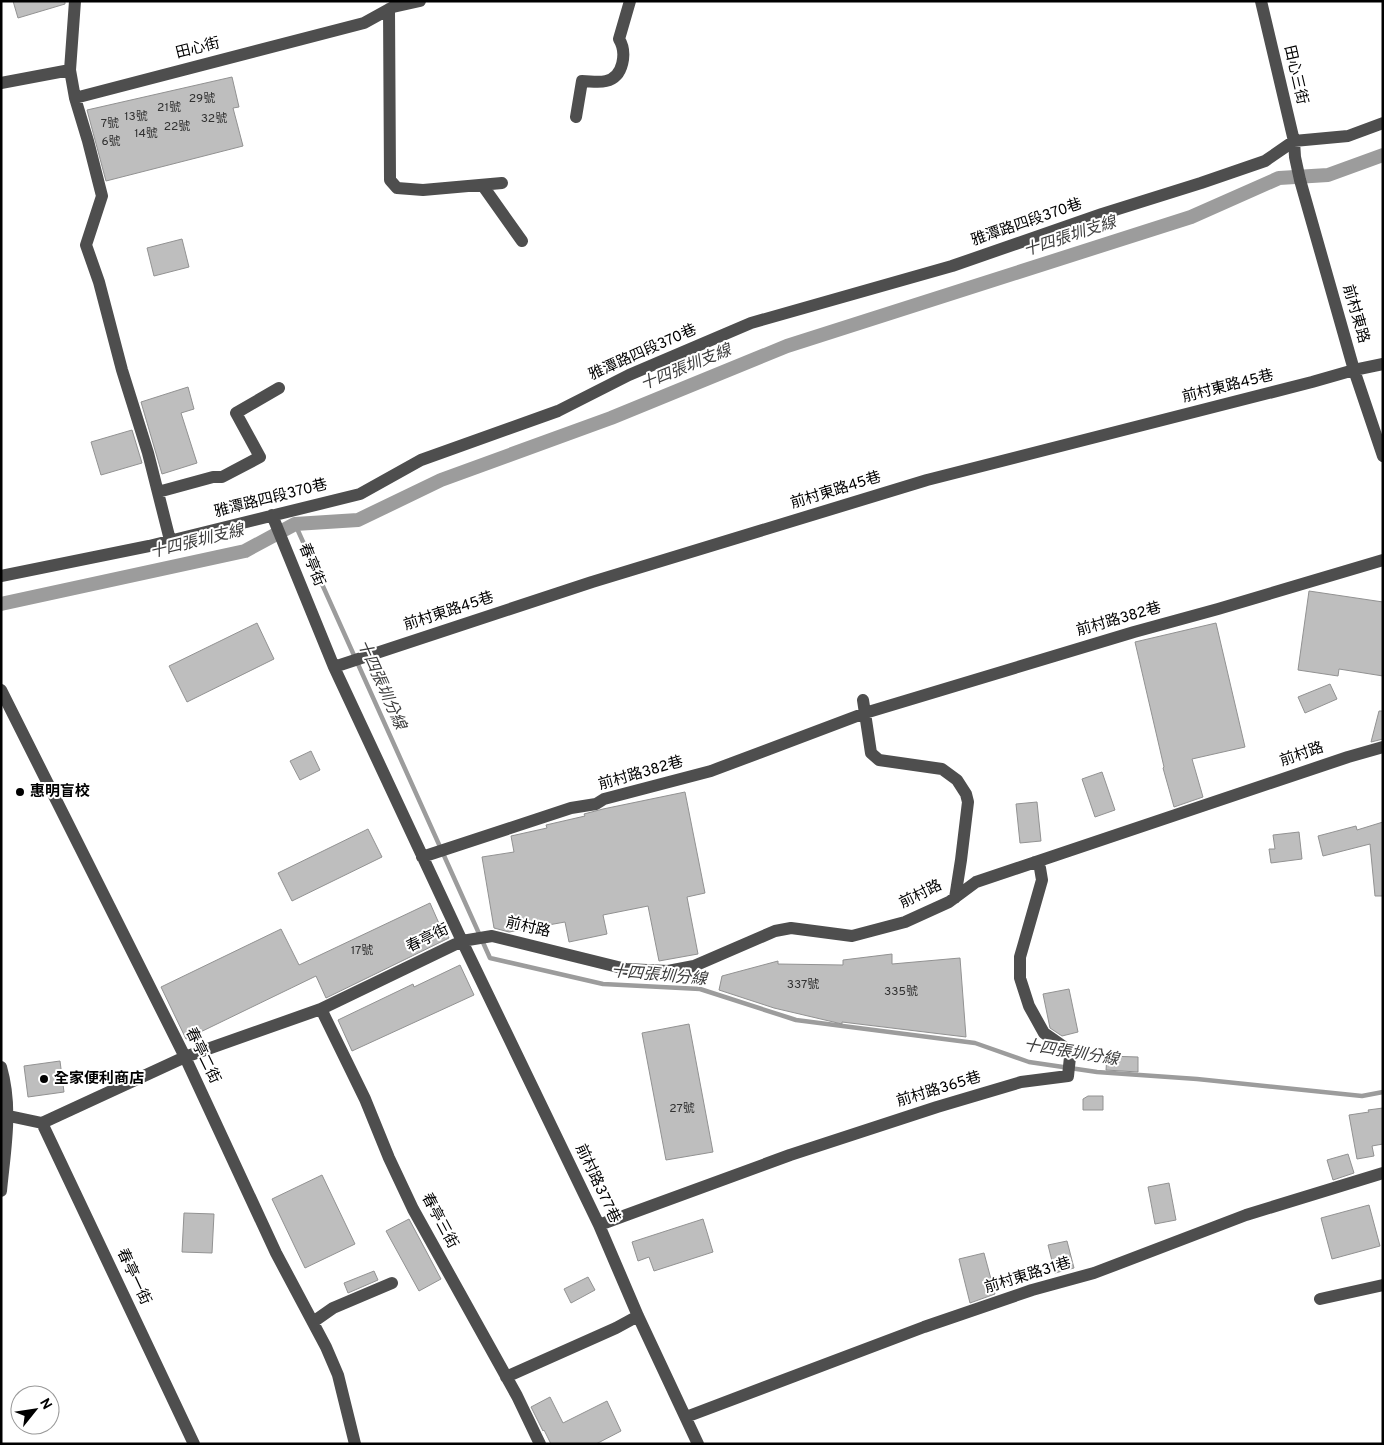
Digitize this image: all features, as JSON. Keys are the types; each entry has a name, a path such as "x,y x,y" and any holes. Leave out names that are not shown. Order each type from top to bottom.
{"street":[{"path":"75,1 70,70 75,98 102,196 86,245 99,282 122,370 148,453 170,540"},
{"name":"田心街","path":"75,98 364,23 393,6 420,1"},
{"path":"576,117 582,81 608,81 616,76 623,59 624,47 619,39 630,1"},
{"name":"田心三街","path":"1261,1 1294,141 1295,157"},
{"path":"389,9 390,180 397,188 423,190 502,183"},
{"path":"1,83 70,70"},
{"path":"1294,141 1348,136 1383,123"},
{"name":"雅潭路四段370巷","path":"1,576 170,540 278,527 360,494 421,460 558,411 629,375 751,323 952,266 1102,214 1201,183 1265,161 1294,141"},
{"name":"前村東路","path":"1295,157 1354,370 1383,456"},
{"path":"483,186 522,241"},
{"name":"前村東路45巷","path":"334,667 592,582 927,480 1383,364"},
{"path":"158,492 213,477 222,477 260,457 236,413 279,388"},
{"name":"春亭街","path":"42,1123 184,1057 321,1009 462,941 334,667 278,527"},
{"name":"前村路382巷","path":"422,856 571,808 596,804 604,799 711,771 864,707 1218,609 1383,560"},
{"name":"春亭二街","path":"1,690 184,1057 276,1253 326,1347 338,1375 354,1444"},
{"path":"864,707 871,753 874,757 879,760 942,769 957,780 966,794 968,802 954,898"},
{"name":"前村路","path":"462,941 492,936 626,969 668,971 694,966 776,931 791,928 852,936 905,922 949,902 976,882 1348,757 1383,747"},
{"name":"前村路365巷","path":"599,1225 790,1155 936,1108 1021,1082 1068,1076 1070,1057 1064,1047 1044,1033 1028,1006 1020,978 1020,956 1042,880 1040,868 1035,862"},
{"name":"前村路377巷","path":"462,941 599,1225 638,1316 698,1444"},
{"name":"春亭三街","path":"321,1009 365,1099 389,1158 413,1209 506,1377 540,1444"},
{"path":"1,1067 6,1086 1,1191"},
{"path":"5,1117 42,1123"},
{"name":"春亭一街","path":"42,1123 194,1444"},
{"name":"前村東路31巷","path":"686,1417 924,1327 1032,1290 1094,1273 1246,1216 1383,1173"},
{"path":"313,1322 333,1308 392,1283"},
{"path":"1320,1299 1383,1285"},
{"path":"506,1377 616,1328 638,1316"}],"building":[{"path":"13,1 65,1 65,4 18,18"},
{"path":"232,77 239,107 233,108 243,146 106,181 87,110"},
{"path":"182,239 189,267 154,276 147,248"},
{"path":"188,387 194,409 181,413 197,463 162,474 141,402"},
{"path":"132,430 142,463 101,475 91,442"},
{"path":"1309,591 1383,602 1383,676 1339,669 1338,676 1298,670"},
{"path":"257,623 274,659 187,702 169,666"},
{"path":"1216,623 1245,747 1192,759 1203,797 1174,807 1163,768 1135,642"},
{"path":"1330,684 1337,699 1305,713 1298,697"},
{"path":"1379,711 1383,711 1383,739 1371,742"},
{"path":"311,751 320,770 300,780 290,761"},
{"path":"1102,772 1115,810 1095,817 1082,779"},
{"path":"685,792 705,893 687,897 698,954 659,961 648,906 603,915 607,934 569,942 565,922 509,932 494,928 482,857 514,852 511,836 547,828 546,825 585,816 584,814 603,809"},
{"path":"1037,802 1041,841 1020,843 1016,804"},
{"path":"1383,822 1383,896 1375,896 1370,844 1323,856 1318,836 1356,826 1357,830"},
{"path":"368,829 382,857 292,901 278,873"},
{"path":"1299,832 1302,859 1271,863 1269,849 1275,849 1273,835"},
{"path":"430,903 441,928 444,926 449,938 326,998 316,976 186,1039 161,987 281,929 299,965"},
{"path":"892,954 892,964 960,958 966,1037 842,1022 842,1024 774,1008 719,990 722,976 778,961 778,964 843,965 843,960"},
{"path":"460,965 474,995 352,1051 338,1020 413,984 414,987"},
{"path":"1069,989 1078,1032 1062,1036 1050,1028 1043,994"},
{"path":"689,1024 713,1152 666,1160 642,1033"},
{"path":"1107,1056 1138,1057 1138,1072 1106,1070"},
{"name":"全家便利商店","path":"60,1061 64,1092 28,1097 24,1066"},
{"path":"1088,1096 1103,1096 1103,1110 1083,1110 1083,1099"},
{"path":"1383,1108 1383,1144 1372,1146 1374,1156 1357,1159 1349,1115"},
{"path":"1348,1154 1354,1173 1333,1180 1327,1160"},
{"path":"322,1175 355,1244 305,1268 272,1199"},
{"path":"1169,1183 1176,1220 1155,1224 1148,1187"},
{"path":"1369,1205 1380,1246 1332,1259 1321,1218"},
{"path":"184,1213 214,1214 212,1253 182,1252"},
{"path":"409,1219 441,1279 419,1291 386,1231"},
{"path":"703,1219 713,1252 654,1271 649,1257 638,1261 632,1242"},
{"path":"1067,1241 1074,1268 1055,1273 1048,1245"},
{"path":"984,1253 995,1294 970,1303 959,1259"},
{"path":"374,1271 378,1280 348,1293 344,1283"},
{"path":"588,1277 595,1290 571,1303 564,1289"},
{"path":"550,1397 563,1423 607,1401 621,1431 596,1444 551,1444 531,1407"}],"waterway":[{"name":"十四張圳支線","path":"1,604 245,551 295,524 358,520 441,480 611,418 787,346 1191,217 1279,178 1328,175 1383,155"},
{"name":"十四張圳分線","path":"295,524 490,958 603,984 700,989 796,1020 975,1043 1029,1062 1097,1072 1197,1079 1362,1096 1383,1092"}],"place":[{"name":"惠明盲校","path":"20,792"},
{"name":"全家便利商店","path":"44,1079"}]}
